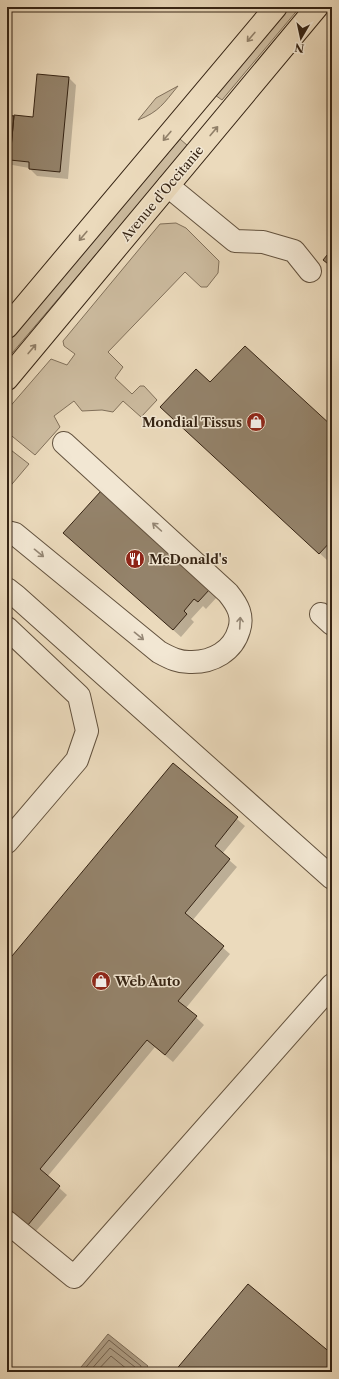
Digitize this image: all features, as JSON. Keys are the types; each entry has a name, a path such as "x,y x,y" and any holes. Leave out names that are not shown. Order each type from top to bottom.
{"main road":[{"path":"7,326 276,7"},
{"name":"Avenue d'Occitanie","path":"7,379 317,7"}],"lane":[{"path":"168,186 235,241 263,242 294,251 310,271"},
{"path":"7,532 15,534 159,652 175,660 191,662 207,660 226,652 236,640 241,624 239,611 228,592 64,443"},
{"path":"7,590 22,601 332,878"},
{"path":"7,628 79,696 87,731 77,760 7,842"},
{"path":"7,1222 74,1277 332,985"}],"shaded area":[{"path":"288,7 300,7 222,100 215,95"},
{"path":"178,86 165,102 156,110 138,120 156,98"},
{"path":"180,139 188,146 7,359 7,342"},
{"path":"176,223 186,228 219,261 218,273 207,287 201,287 185,272 108,352 123,367 115,378 132,394 140,386 144,386 157,400 141,417 123,401 113,412 102,410 82,411 74,401 54,416 60,427 35,455 7,432 7,410 51,359 67,365 75,354 64,346 63,341 160,224"},
{"path":"7,447 29,464 7,490"}],"water":[{"path":"108,1334 148,1366 143,1372 77,1372"}],"building":[{"path":"37,74 69,77 60,172 29,169 29,162 10,160 14,115 33,117"},
{"path":"7,115 14,116 10,159 7,159"},
{"path":"332,249 332,267 323,260"},
{"path":"245,346 332,426 332,540 319,554 160,407 196,369 210,382"},
{"name":"McDonald's","path":"101,491 210,589 198,602 194,599 184,611 187,614 173,630 63,533"},
{"name":"Web Auto","path":"173,763 238,817 215,846 230,859 185,913 224,946 178,1001 197,1016 165,1055 147,1040 40,1169 60,1186 28,1225 7,1207 7,962"},
{"path":"248,1284 332,1354 332,1372 174,1372"}],"place":[{"name":"Mondial Tissus","path":"256,422"},
{"name":"McDonald's","path":"135,559"},
{"name":"Web Auto","path":"101,981"}]}
